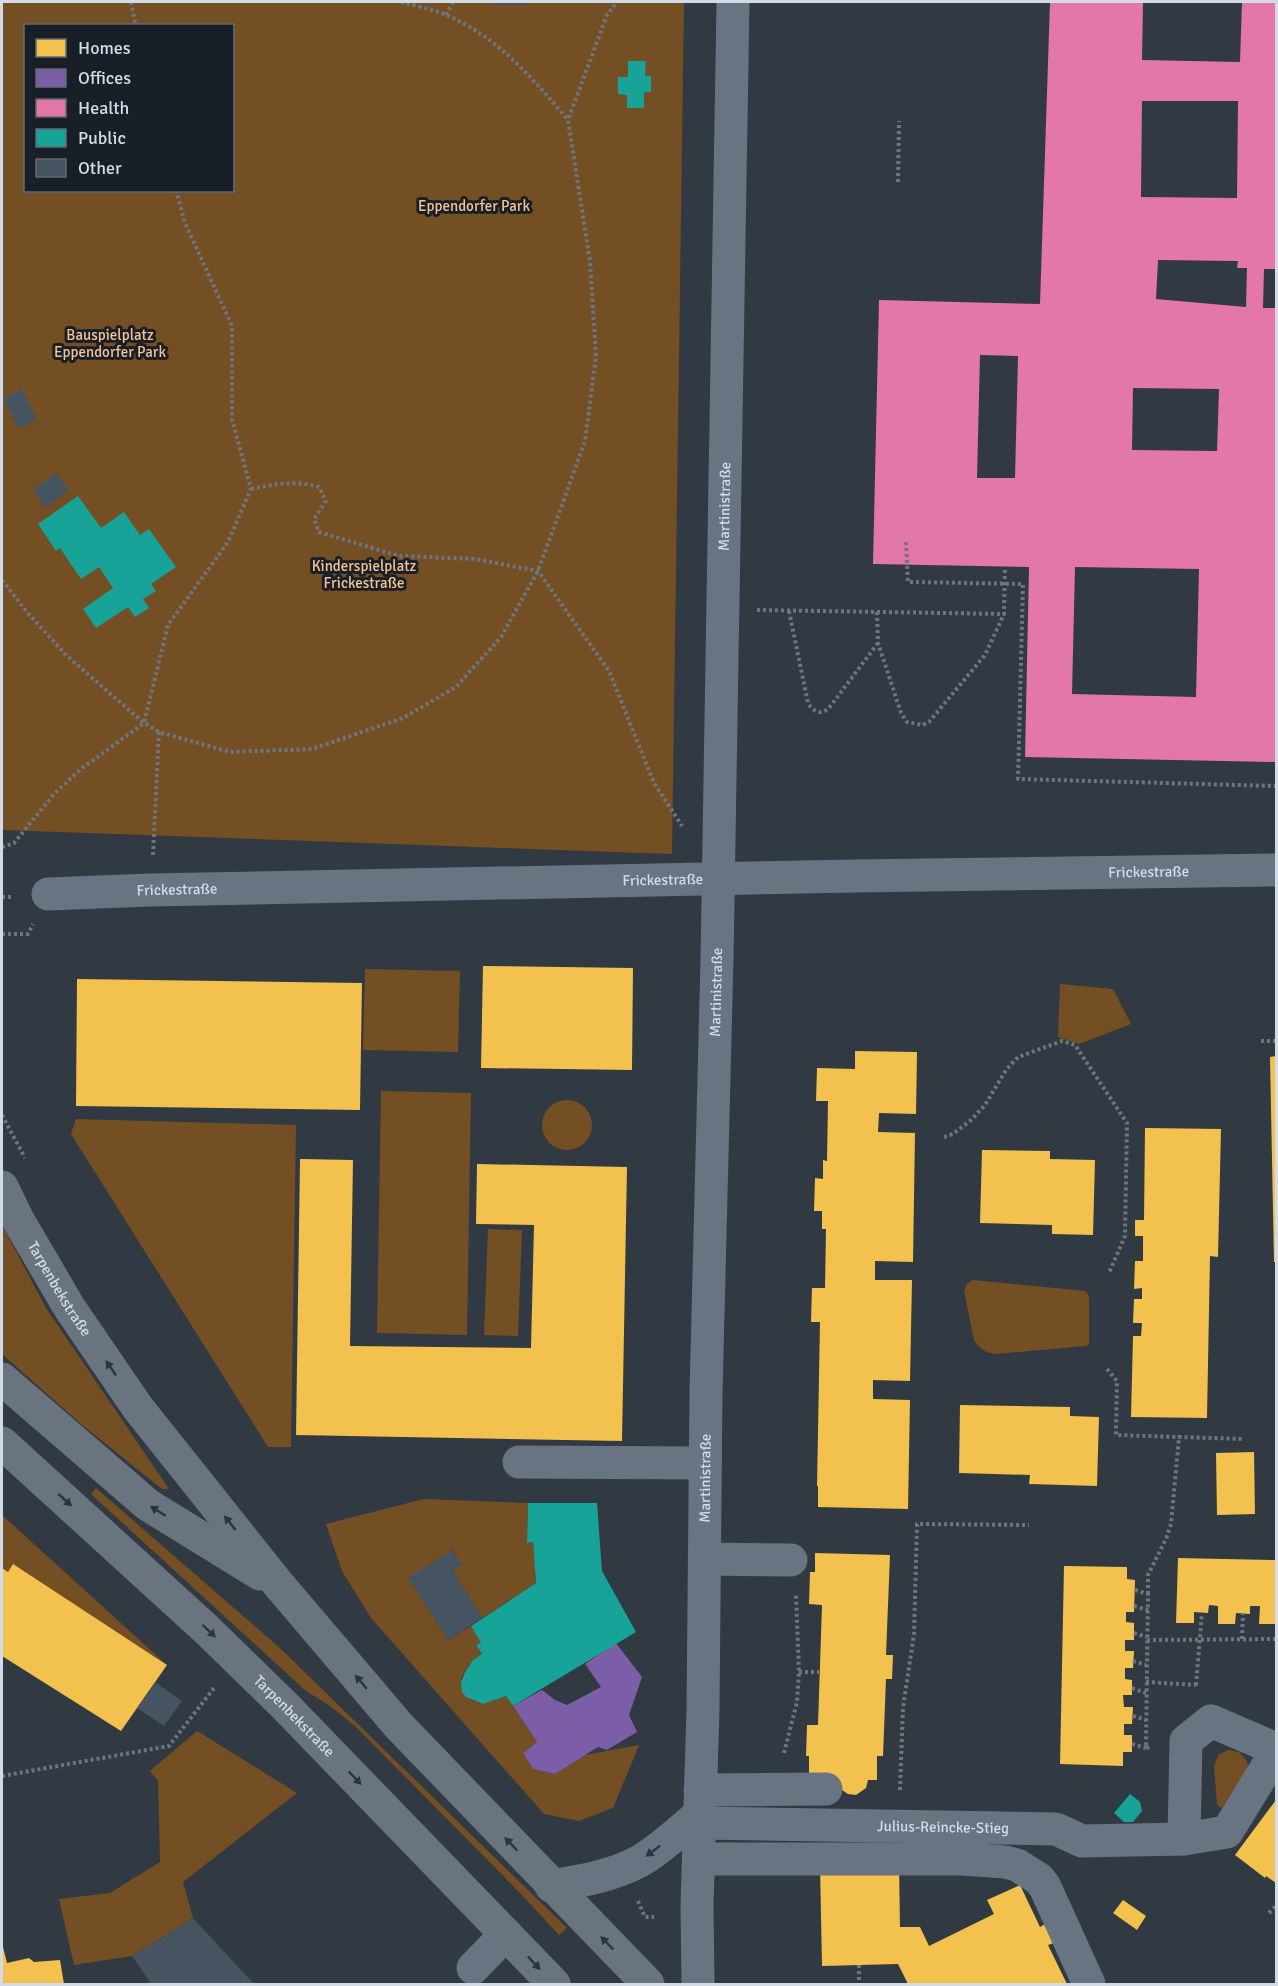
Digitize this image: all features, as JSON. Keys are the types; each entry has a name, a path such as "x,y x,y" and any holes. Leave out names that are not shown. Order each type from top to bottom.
{"main road":[{"name":"Tarpenbekstraße","path":"2,1187 17,1218 69,1307 138,1408 279,1586 399,1726 648,1984"},
{"name":"Tarpenbekstraße","path":"2,1378 148,1505 279,1586"},
{"name":"Tarpenbekstraße","path":"2,1424 11,1452 222,1644 554,1984"}],"street":[{"name":"Martinistraße","path":"698,1984 697,1906 703,1709 705,1463 718,879 733,2"},
{"name":"Frickestraße","path":"48,894 151,890 1276,870"},
{"path":"519,1462 705,1463"},
{"path":"705,1559 791,1560"},
{"name":"Julius-Reincke-Stieg","path":"700,1809 899,1827 1056,1829 1082,1841 1184,1839 1227,1833 1276,1750 1211,1721 1186,1741"},
{"path":"1184,1839 1186,1741"},
{"path":"551,1886 591,1880 642,1860 700,1809 776,1789 826,1789"},
{"path":"699,1859 963,1859 1017,1865 1028,1871 1045,1887 1089,1984"},
{"path":"473,1968 506,1934"}],"path":[{"path":"131,2 136,24"},
{"path":"401,2 446,15 492,40 526,71 568,120"},
{"path":"446,15 453,2"},
{"path":"2,580 26,611 67,656 144,723 159,732 230,752 312,748 403,718 456,687 501,637 538,571 585,441 596,356 590,261 568,120 607,15 617,2"},
{"path":"897,182 899,121"},
{"path":"2,847 14,843 55,793 81,769 144,723 168,625 228,542 251,489 232,418 232,326 186,223 177,192"},
{"path":"251,489 284,482 319,487 326,501 314,519 319,532 399,556 475,559 538,571 609,671 654,783 686,831"},
{"path":"906,542 908,582 1023,584 1018,779 1276,786"},
{"path":"877,612 879,643 901,713 907,722 923,725 929,722 985,655 1004,614 1005,567"},
{"path":"723,609 1004,614"},
{"path":"789,610 808,703 812,710 820,713 829,708 879,643"},
{"path":"151,890 159,732"},
{"path":"944,1137 953,1134 971,1120 985,1105 1006,1070 1018,1057 1062,1041 1075,1045 1127,1124 1125,1236 1109,1273"},
{"path":"1261,1041 1276,1041"},
{"path":"2,1115 29,1165"},
{"path":"1107,1369 1117,1381 1116,1435 1244,1439"},
{"path":"1146,1748 1148,1575 1166,1539 1170,1524 1179,1437"},
{"path":"899,1827 903,1708 914,1634 917,1524 1029,1525"},
{"path":"776,1789 797,1702 799,1672 797,1600 791,1560"},
{"path":"1135,1590 1148,1594"},
{"path":"1134,1606 1148,1610"},
{"path":"1196,1685 1202,1613"},
{"path":"1242,1639 1243,1613"},
{"path":"1134,1633 1147,1639 1276,1639"},
{"path":"1133,1661 1146,1665"},
{"path":"799,1672 819,1672"},
{"path":"2,1776 169,1746 214,1688 205,1680"},
{"path":"1132,1688 1146,1693"},
{"path":"1133,1716 1146,1720"},
{"path":"1132,1744 1146,1748 1186,1741"},
{"path":"636,1897 645,1917 654,1917"},
{"path":"1269,1913 1276,1906"},
{"path":"859,1965 859,1984"}],"green space":[{"name":"Eppendorfer Park","path":"2,2 684,2 672,854 2,830"},
{"path":"365,969 460,971 458,1052 363,1050"},
{"path":"1060,984 1113,989 1131,1024 1079,1044 1058,1037"},
{"path":"381,1091 471,1093 467,1335 377,1333"},
{"path":"562,1100 572,1100 585,1107 592,1120 592,1130 585,1143 572,1150 562,1150 553,1146 546,1139 542,1130 542,1120 546,1111 553,1104"},
{"path":"76,1119 296,1125 291,1447 268,1447 71,1134"},
{"path":"2,1225 46,1308 169,1489 162,1489 81,1424 2,1354"},
{"path":"488,1229 522,1230 518,1336 484,1335"},
{"path":"973,1280 1086,1291 1089,1297 1089,1344 995,1354 985,1351 974,1340 964,1291 967,1284"},
{"path":"96,1488 282,1650 567,1928 559,1935 355,1726 306,1691 91,1494"},
{"path":"424,1499 528,1503 527,1543 533,1542 536,1583 482,1618 453,1571 461,1565 453,1550 409,1578 448,1640 471,1626 481,1643 476,1646 482,1654 463,1674 462,1688 472,1700 483,1704 506,1696 537,1742 523,1753 533,1769 555,1774 585,1755 639,1745 613,1808 579,1821 544,1814 371,1618 342,1571 326,1524"},
{"path":"2,1515 167,1665 13,1565 8,1572 2,1568"},
{"path":"197,1731 297,1793 183,1882 193,1918 132,1956 74,1965 59,1899 110,1893 160,1862 158,1781 150,1771"},
{"path":"1228,1750 1239,1752 1247,1761 1248,1767 1222,1808 1217,1803 1214,1767 1218,1755"}],"building: Homes":[{"path":"483,966 633,968 632,1070 481,1068"},
{"path":"77,979 362,983 360,1110 76,1106"},
{"path":"855,1051 917,1052 916,1114 879,1113 878,1132 915,1133 913,1262 875,1261 875,1280 912,1280 910,1381 873,1380 873,1399 910,1400 908,1509 818,1507 820,1322 811,1322 812,1288 825,1288 826,1229 822,1229 822,1211 814,1211 815,1178 823,1179 823,1160 827,1161 828,1101 816,1101 817,1068 855,1069"},
{"path":"1276,1056 1276,1262 1274,1262 1270,1057"},
{"path":"1145,1128 1221,1129 1218,1257 1210,1256 1207,1418 1131,1417 1133,1336 1141,1336 1142,1323 1133,1323 1134,1299 1142,1299 1142,1288 1134,1289 1135,1261 1143,1261 1143,1236 1135,1236 1135,1220 1144,1220"},
{"path":"982,1150 1050,1151 1050,1159 1095,1160 1093,1235 1052,1234 1052,1225 980,1223"},
{"path":"300,1159 353,1160 350,1346 531,1348 534,1225 476,1224 477,1164 627,1167 622,1441 296,1435"},
{"path":"960,1405 1070,1407 1070,1416 1099,1417 1097,1486 1029,1484 1030,1475 959,1473"},
{"path":"1254,1452 1255,1514 1217,1515 1216,1453"},
{"path":"815,1553 890,1555 886,1655 893,1655 892,1679 886,1679 883,1756 877,1756 877,1780 868,1780 866,1788 856,1795 809,1779 809,1756 806,1756 807,1725 818,1725 822,1605 809,1604 810,1572 815,1572"},
{"path":"1178,1558 1276,1560 1276,1624 1259,1624 1260,1606 1250,1606 1250,1614 1236,1613 1235,1624 1218,1624 1218,1606 1209,1605 1208,1613 1194,1612 1194,1623 1176,1623"},
{"path":"13,1564 167,1665 121,1731 2,1656 2,1568 8,1572"},
{"path":"1064,1566 1127,1567 1127,1579 1135,1580 1134,1612 1126,1612 1126,1622 1134,1623 1134,1640 1125,1640 1125,1651 1134,1651 1133,1668 1125,1668 1125,1679 1132,1680 1132,1695 1123,1695 1124,1707 1133,1707 1132,1724 1124,1724 1124,1735 1132,1735 1132,1752 1123,1752 1123,1766 1060,1764"},
{"path":"1276,1800 1276,1883 1266,1876 1265,1878 1235,1855"},
{"path":"899,1864 900,1927 920,1927 929,1946 994,1914 987,1900 1020,1885 1040,1927 1045,1924 1054,1943 1048,1945 1067,1984 908,1984 898,1964 822,1966 820,1865"},
{"path":"1123,1900 1146,1916 1137,1930 1113,1913"},
{"path":"2,1943 7,1963 29,1958 34,1962 60,1960 64,1984 2,1984"}],"building: Offices":[{"path":"616,1643 642,1677 629,1715 637,1732 607,1750 598,1747 555,1774 533,1769 523,1753 537,1742 513,1706 542,1690 555,1700 567,1705 601,1687 585,1664"}],"building: Health":[{"path":"1050,2 1143,2 1142,60 1240,62 1242,2 1276,2 1276,269 1264,269 1263,308 1276,308 1276,762 1025,757 1029,567 873,564 879,300 1040,304","holes":["1142,101 1238,101 1237,198 1141,197","1158,260 1238,261 1237,268 1247,268 1246,307 1156,299","980,355 1018,356 1015,478 977,478","1133,388 1219,389 1217,451 1132,450","1075,567 1199,569 1196,697 1072,694"]}],"building: Public":[{"path":"628,61 646,61 645,76 651,76 651,92 644,92 644,108 627,108 627,95 618,94 618,77 628,77"},
{"path":"78,496 101,528 124,512 140,535 149,529 176,567 151,584 156,591 143,599 149,608 135,617 128,607 96,628 83,609 113,588 99,567 81,579 60,548 56,551 38,524"},
{"path":"528,1503 597,1503 602,1571 636,1632 513,1706 506,1696 483,1704 466,1697 462,1692 461,1682 465,1672 473,1660 482,1654 476,1645 481,1643 471,1626 536,1583 533,1542 527,1543"},
{"path":"1130,1794 1140,1802 1142,1811 1133,1822 1124,1822 1114,1813"}],"building: Other":[{"path":"493,2 530,2 526,5 493,5"},
{"path":"22,389 37,419 19,429 3,399"},
{"path":"56,473 69,490 46,508 33,490"},
{"path":"452,1550 462,1565 453,1571 482,1618 448,1640 408,1578"},
{"path":"155,1682 182,1701 164,1726 137,1708"},
{"path":"193,1918 254,1984 151,1984 132,1956"}],"park label":[{"name":"Bauspielplatz Eppendorfer Park","path":"110,344"},
{"name":"Kinderspielplatz Frickestraße","path":"364,574"}]}
